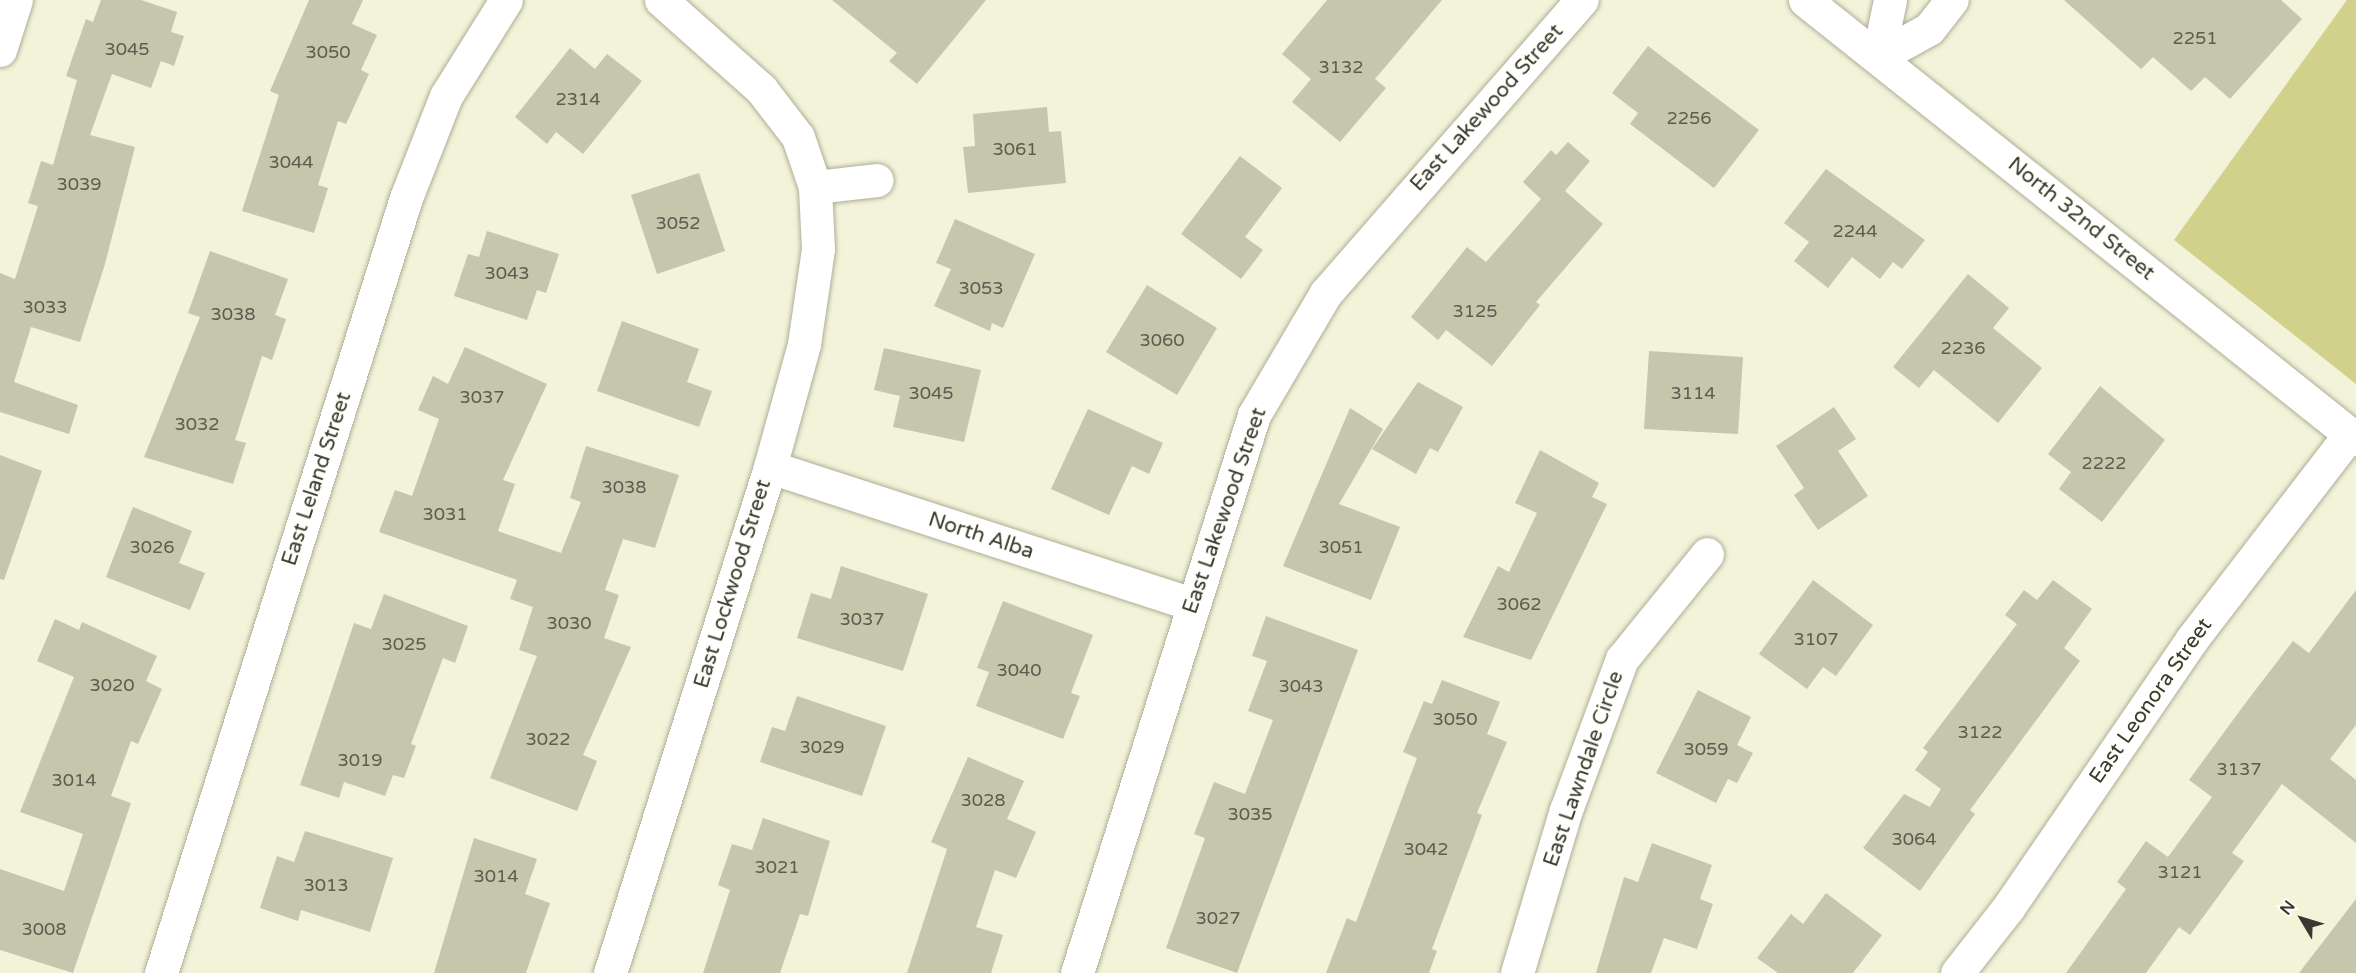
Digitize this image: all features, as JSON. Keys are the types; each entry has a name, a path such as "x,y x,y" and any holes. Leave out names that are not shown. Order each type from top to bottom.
{"street":[{"path":"0,50 16,0"},
{"name":"East Leland Street","path":"161,973 406,198 446,96 506,0"},
{"name":"East Lockwood Street","path":"610,973 770,467 804,344 819,249 815,187 798,138 761,89 661,0"},
{"name":"East Lakewood Street","path":"1077,973 1192,604 1254,415 1326,293 1582,0"},
{"name":"North 32nd Street","path":"1805,0 2353,436"},
{"path":"1878,57 1890,0"},
{"path":"1878,57 1929,29 1952,0"},
{"path":"815,187 877,180"},
{"name":"East Leonora Street","path":"1957,973 2008,908 2192,639 2353,436"},
{"name":"North Alba","path":"770,467 1192,604"},
{"name":"East Lawndale Circle","path":"1518,973 1566,810 1622,659 1707,554"}],"shaded area":[{"path":"2347,0 2356,0 2356,384 2174,240"}],"building":[{"path":"101,0 141,0 177,12 171,32 184,36 174,66 161,61 151,88 112,74 90,135 135,147 105,264 80,342 31,327 14,382 78,405 69,434 0,412 0,273 15,279 38,206 28,203 41,161 53,165 77,80 66,76 86,19 93,22"},
{"path":"309,0 363,0 352,24 377,35 361,70 369,74 346,124 338,121 318,185 328,188 314,233 242,211 279,95 270,91"},
{"path":"832,0 986,0 917,84 889,61 897,53"},
{"path":"1327,0 1442,0 1375,79 1386,88 1340,142 1292,102 1311,79 1282,54"},
{"path":"2064,0 2281,0 2302,19 2230,99 2205,77 2191,91 2153,57 2141,69"},
{"path":"1648,46 1759,130 1714,188 1630,124 1638,113 1612,93"},
{"path":"570,48 595,69 607,54 642,81 583,154 556,132 547,144 515,117"},
{"path":"1047,107 1049,132 1061,131 1066,183 968,193 963,147 975,146 973,114"},
{"path":"1568,142 1590,161 1565,191 1603,224 1536,302 1540,305 1492,366 1446,330 1438,340 1411,317 1467,247 1486,262 1541,199 1523,182 1551,150 1556,155"},
{"path":"1240,156 1282,188 1245,237 1263,250 1241,279 1181,234"},
{"path":"1826,169 1925,240 1902,269 1893,262 1880,279 1852,257 1828,288 1794,261 1809,242 1784,223"},
{"path":"699,173 725,251 657,274 631,195"},
{"path":"955,219 1035,254 1003,328 992,323 990,331 934,306 951,269 936,263"},
{"path":"487,231 559,254 546,293 537,290 527,320 454,296 468,254 479,257"},
{"path":"210,251 288,279 275,315 286,319 272,360 262,356 235,440 246,443 233,484 144,457 200,317 188,313"},
{"path":"1968,274 2009,308 1993,328 2042,368 1998,423 1934,370 1919,388 1893,367"},
{"path":"1147,285 1217,328 1177,395 1106,352"},
{"path":"622,321 699,349 687,382 712,391 699,427 597,391"},
{"path":"465,347 547,384 503,480 515,484 498,531 561,553 581,502 570,498 586,446 679,475 655,548 623,539 605,590 619,595 604,638 631,647 583,755 597,761 577,811 490,778 537,656 519,650 533,607 510,599 517,580 379,532 395,490 412,496 439,419 418,410 433,376 448,384"},
{"path":"884,348 981,370 964,442 893,427 900,396 874,390"},
{"path":"1649,351 1743,357 1738,434 1644,429"},
{"path":"1418,382 1463,407 1438,452 1430,448 1416,474 1372,449"},
{"path":"2100,386 2165,440 2102,522 2059,489 2071,472 2048,454"},
{"path":"1834,407 1856,439 1838,451 1868,496 1818,530 1794,495 1804,488 1776,446"},
{"path":"1350,408 1383,429 1339,504 1400,527 1371,600 1283,566"},
{"path":"1088,409 1163,443 1149,474 1132,466 1109,515 1051,489"},
{"path":"1540,450 1599,483 1592,497 1607,504 1531,660 1463,637 1498,566 1509,572 1537,513 1515,503"},
{"path":"0,455 42,471 4,580 0,579"},
{"path":"133,507 192,531 179,563 205,573 190,610 106,577"},
{"path":"841,566 928,594 903,671 797,638 811,593 831,599"},
{"path":"1813,580 1873,625 1836,676 1823,667 1807,689 1759,654"},
{"path":"2053,580 2092,609 2064,648 2080,661 1970,810 1975,814 1920,891 1863,848 1904,794 1930,807 1941,789 1915,770 1928,752 1923,748 2017,624 2005,615 2024,590 2037,600"},
{"path":"2356,590 2356,725 2330,759 2356,780 2356,843 2282,784 2232,853 2244,861 2190,935 2179,927 2146,973 2066,973 2126,889 2117,882 2146,841 2168,857 2212,797 2189,780 2244,705 2293,641 2309,653"},
{"path":"384,594 468,626 455,663 443,658 411,744 416,746 404,778 393,775 385,796 344,782 339,798 300,785 354,623 371,629"},
{"path":"1003,601 1093,635 1071,693 1080,696 1063,739 976,706 989,672 977,668"},
{"path":"1266,616 1358,650 1237,973 1166,948 1205,838 1194,834 1214,782 1245,794 1273,720 1248,711 1267,661 1252,656"},
{"path":"55,619 79,630 82,622 157,656 146,681 162,689 138,744 131,741 111,796 131,803 73,973 0,950 0,869 64,891 83,834 20,812 74,677 37,661"},
{"path":"1442,680 1500,702 1487,734 1507,742 1477,813 1482,815 1432,949 1437,951 1429,973 1326,973 1347,918 1356,922 1417,758 1403,752 1424,701 1432,704"},
{"path":"1698,690 1751,717 1737,745 1753,753 1737,783 1728,779 1716,803 1656,773"},
{"path":"797,696 886,726 862,796 760,762 772,727 785,731"},
{"path":"968,757 1024,781 1007,819 1036,832 1016,878 995,870 976,927 1003,935 991,973 907,973 947,849 931,842"},
{"path":"763,818 830,841 808,916 800,914 780,973 703,973 730,890 718,885 732,844 752,850"},
{"path":"305,831 393,858 370,932 301,910 298,921 260,908 277,856 294,862"},
{"path":"474,838 537,859 525,894 550,903 526,973 434,973"},
{"path":"1652,843 1712,865 1700,899 1713,904 1697,949 1664,938 1651,973 1596,973 1624,877 1638,882"},
{"path":"1826,893 1882,935 1853,973 1778,973 1757,958 1791,914 1803,924"},
{"path":"2356,899 2356,973 2299,973"}]}
